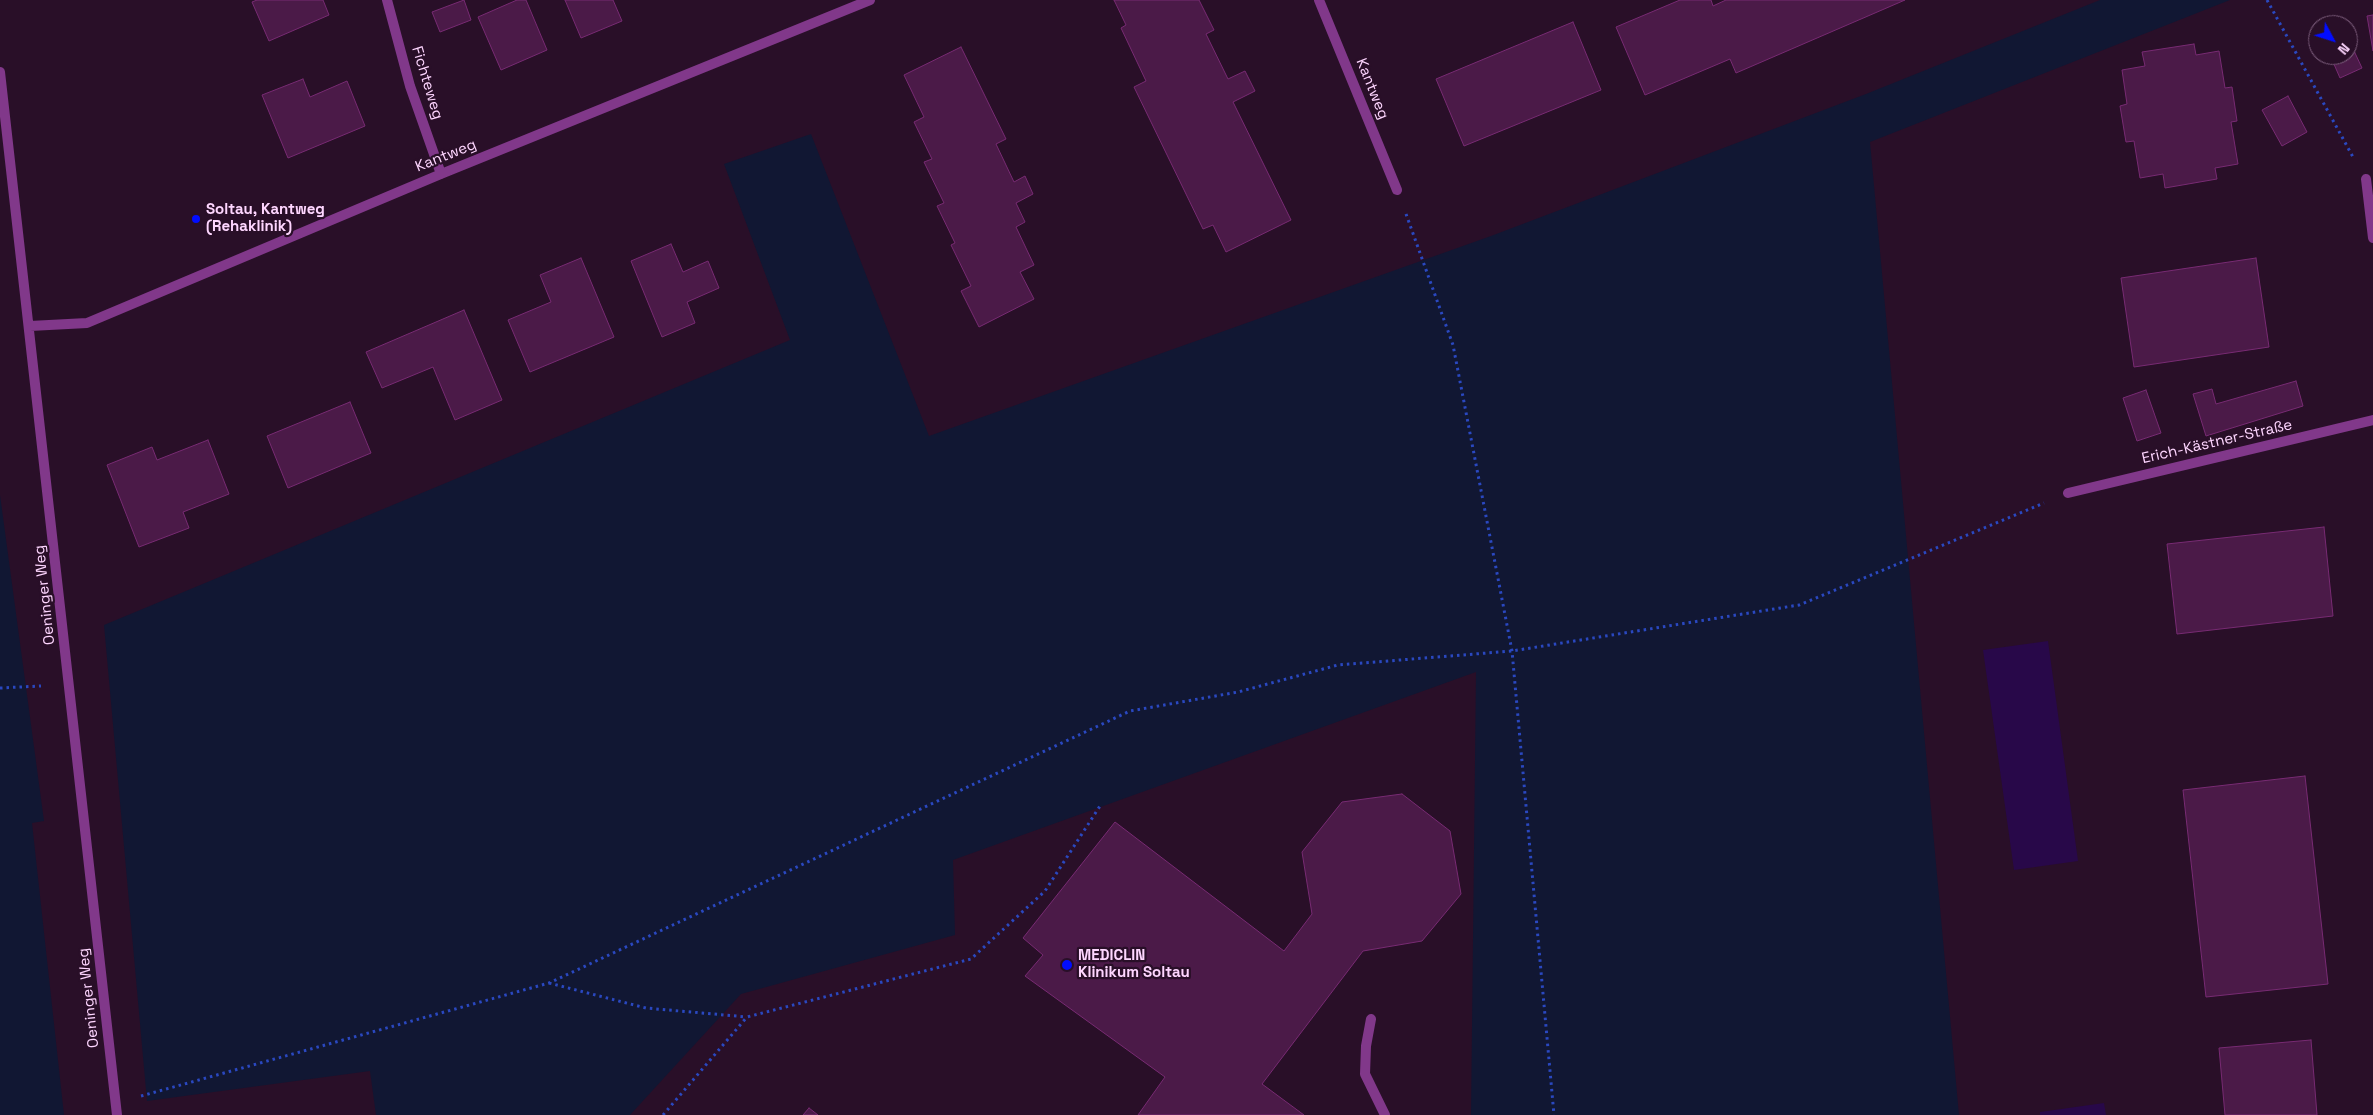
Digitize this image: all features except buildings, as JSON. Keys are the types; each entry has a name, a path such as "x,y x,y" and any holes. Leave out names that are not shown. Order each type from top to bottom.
{"street":[{"name":"Fichteweg","path":"387,0 410,86 442,174"},
{"name":"Kantweg","path":"30,326 87,323 442,174 870,0"},
{"name":"Kantweg","path":"1319,0 1397,190"},
{"name":"Oeninger Weg","path":"0,72 117,1115"},
{"path":"2366,179 2373,238"},
{"name":"Erich-Kästner-Straße","path":"2068,493 2373,420"},
{"path":"1371,1019 1366,1046 1365,1074 1385,1115"}],"path":[{"path":"2267,0 2366,179"},
{"path":"1397,190 1453,345 1512,650 1554,1115"},
{"path":"116,1103 548,983 1130,711 1238,692 1338,665 1512,650 1799,605 2068,493"},
{"path":"0,688 70,684"},
{"path":"548,983 646,1008 747,1016 971,959 1045,891 1100,806"},
{"path":"663,1115 747,1016"}],"shaded area":[{"path":"2100,0 2230,0 1870,142 1959,1115 1471,1115 1476,672 953,860 955,935 741,994 630,1115 376,1115 370,1071 147,1101 104,625 790,340 724,164 811,134 929,436 1491,236 1866,94"},
{"path":"0,495 44,821 32,823 64,1115 0,1115"},
{"path":"2048,641 2078,861 2014,870 1983,650"},
{"path":"2104,1103 2106,1115 2040,1115 2040,1112"}],"place":[{"name":"Soltau, Kantweg (Rehaklinik)","path":"196,219"},
{"name":"MEDICLIN Klinikum Soltau","path":"1067,965"}]}
